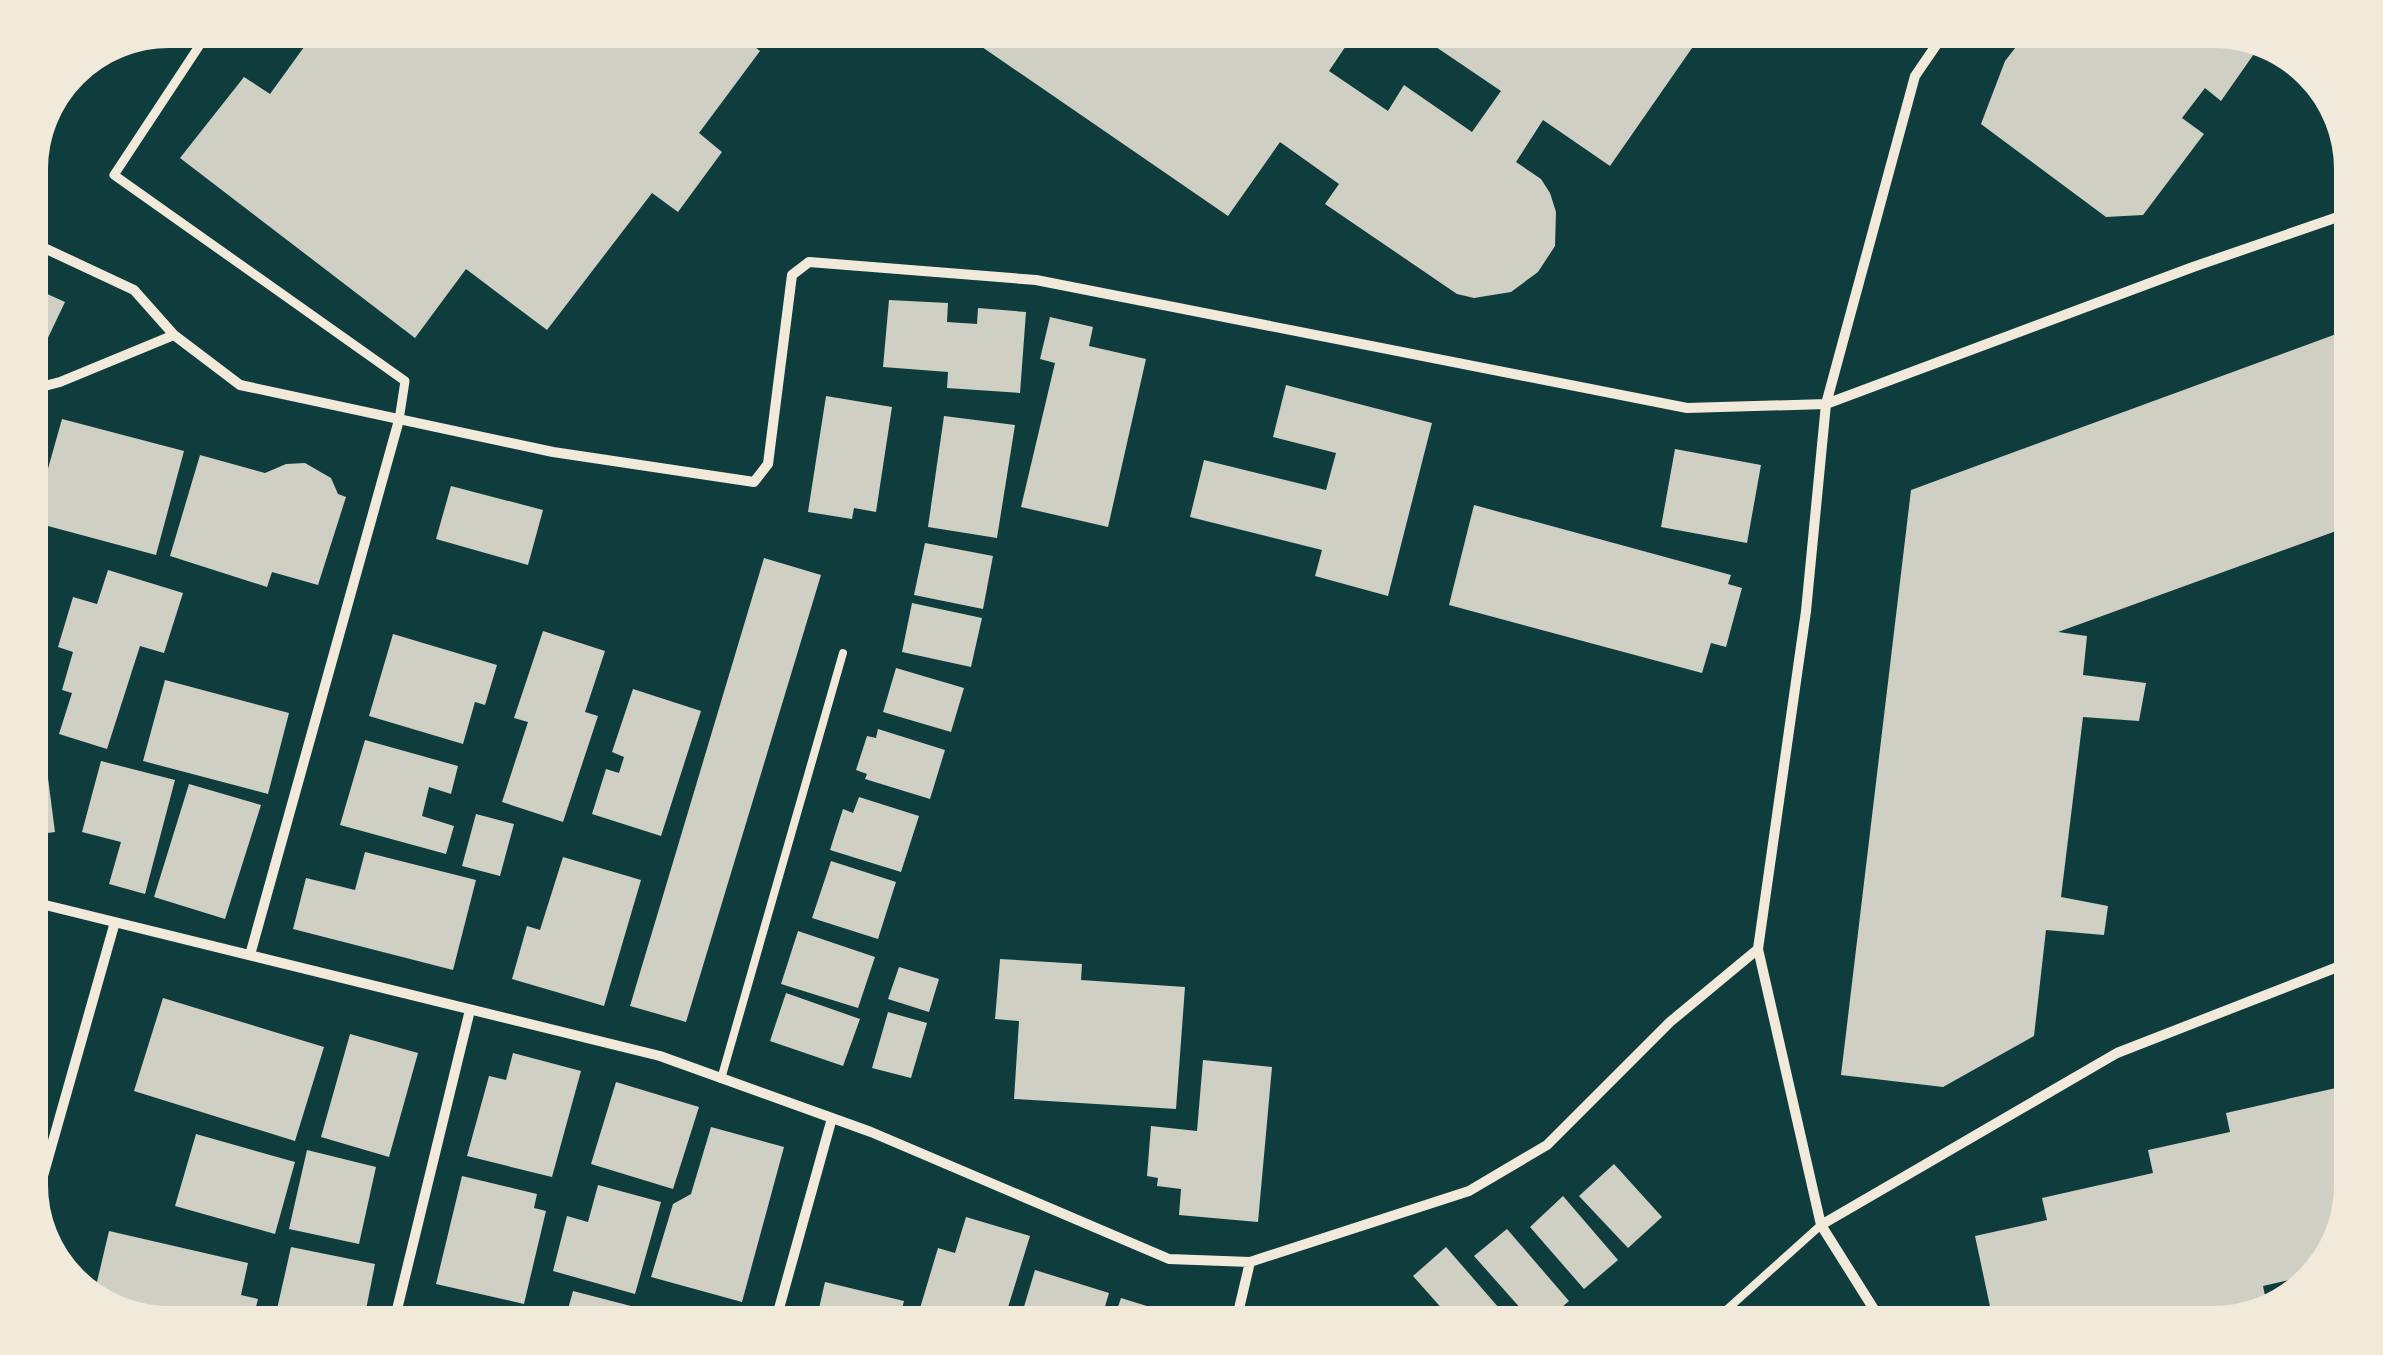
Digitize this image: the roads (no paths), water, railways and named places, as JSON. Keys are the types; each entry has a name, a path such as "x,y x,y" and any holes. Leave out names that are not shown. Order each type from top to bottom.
{"street":[{"path":"202,43 114,175 405,381 400,420 250,955"},
{"path":"1876,1312 1821,1225 1758,949 1806,611 1826,404 1916,76 1938,43"},
{"path":"43,247 134,290 174,334 240,386 553,452 754,482 768,464 792,275 809,262 1036,280 1686,408 1826,404 2340,216"},
{"path":"43,386 174,334"},
{"path":"43,904 660,1056 832,1118 1169,1260 1250,1262 1469,1191 1547,1145 1670,1022 1758,949"},
{"path":"43,1176 114,922"},
{"path":"1821,1225 2118,1053 2340,966"},
{"path":"396,1312 470,1010"},
{"path":"778,1312 832,1118"},
{"path":"1238,1312 1250,1262"}],"lane":[{"path":"722,1078 843,653"},
{"path":"1724,1312 1821,1225"}]}
